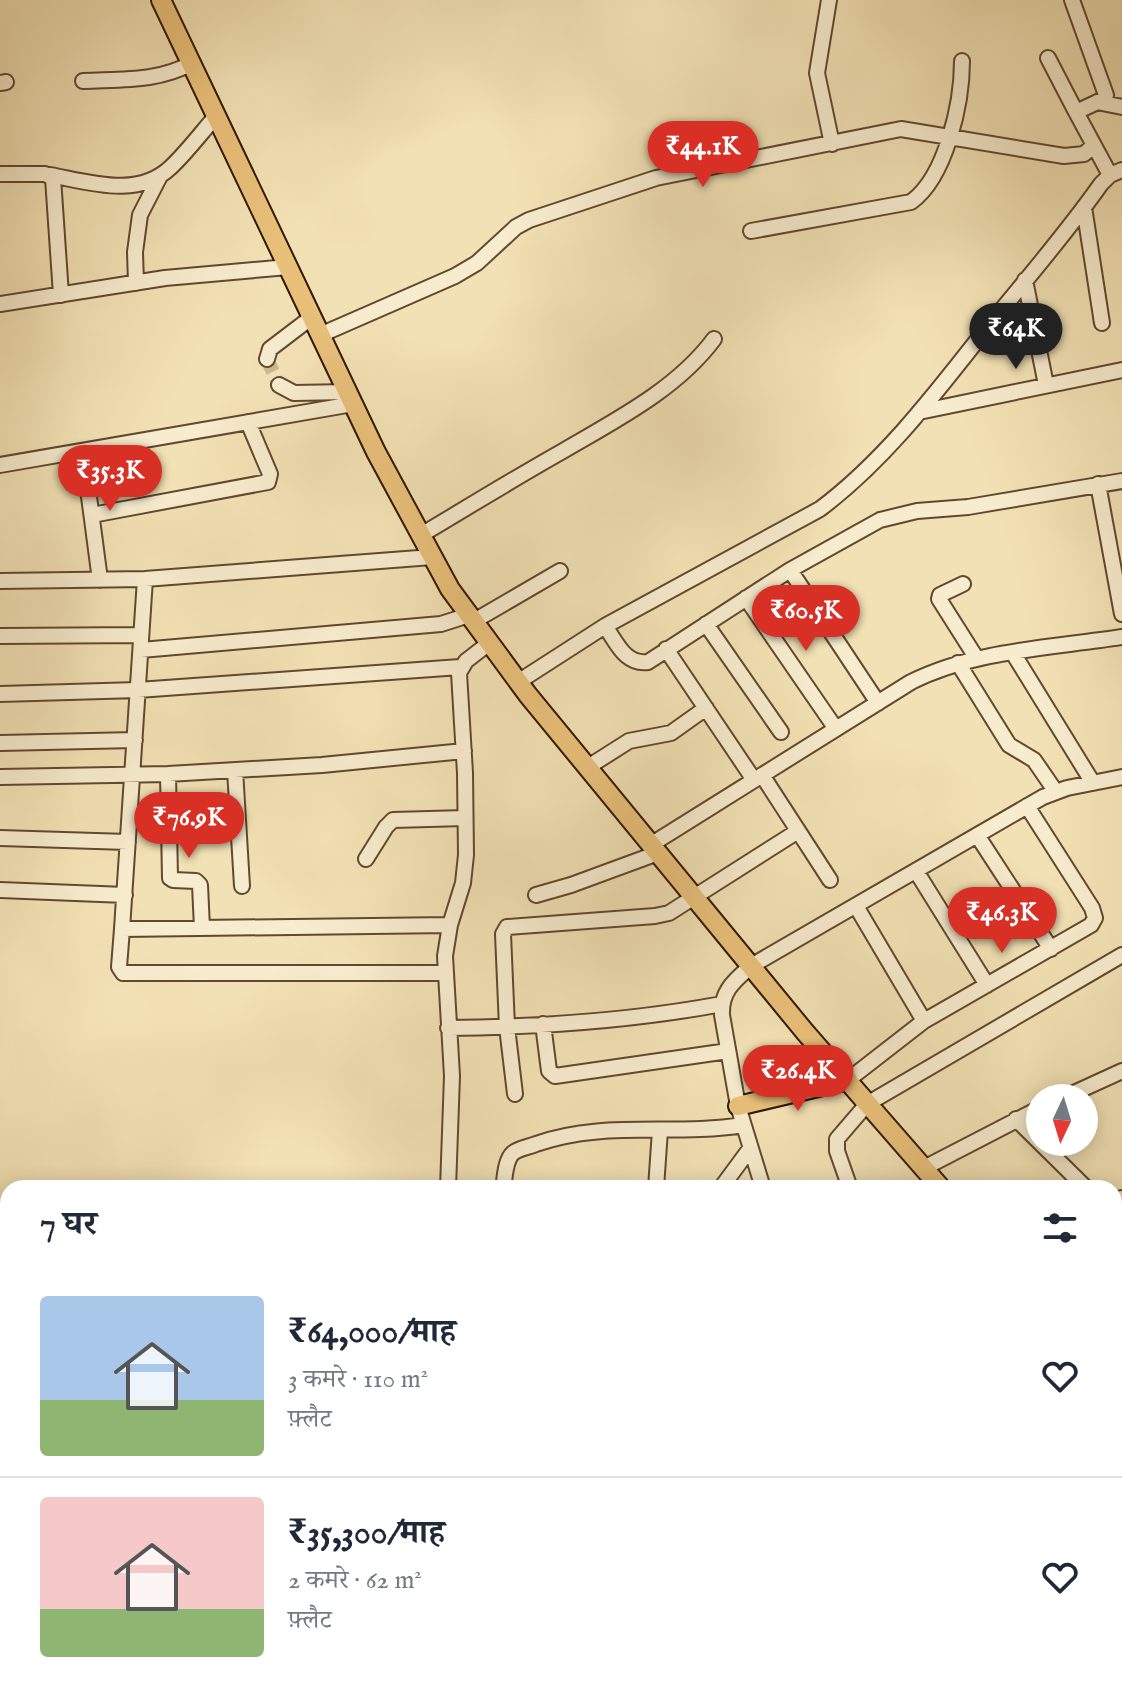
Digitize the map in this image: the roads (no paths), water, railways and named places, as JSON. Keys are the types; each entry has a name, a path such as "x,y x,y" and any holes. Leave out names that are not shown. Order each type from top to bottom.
{"main road":[{"path":"161,0 376,452 450,589 518,682 805,1032 934,1180"},
{"path":"737,1098 848,1080"}],"street":[{"path":"829,0 817,73 832,144"},
{"path":"1072,0 1106,90 1104,99 1076,112"},
{"path":"518,682 605,626 820,509 870,466 918,412 1084,207 1119,171 1093,146 1048,58"},
{"path":"751,231 911,202 925,192 960,99 962,61"},
{"path":"83,81 163,76 192,63"},
{"path":"1097,102 1122,107"},
{"path":"0,174 50,175 97,185 141,183 160,176 170,168 217,115"},
{"path":"320,335 455,276 477,263 516,227 529,220 656,178 901,129 1064,156 1084,154 1093,146"},
{"path":"50,175 53,178 61,295"},
{"path":"136,283 135,252 140,215 160,176"},
{"path":"1084,207 1102,323"},
{"path":"0,304 225,271 288,267"},
{"path":"1025,280 1046,385"},
{"path":"267,359 270,349 312,317"},
{"path":"421,535 605,426 681,376 714,339"},
{"path":"918,412 1122,370"},
{"path":"279,385 294,393 350,398"},
{"path":"0,465 248,422 350,398"},
{"path":"92,515 268,482 270,474 248,422"},
{"path":"83,451 100,580"},
{"path":"605,626 629,659 637,663 648,662 790,570 880,520 1122,481"},
{"path":"1098,484 1122,614"},
{"path":"0,581 145,579 432,557"},
{"path":"790,570 878,703"},
{"path":"141,650 441,624 472,618 560,571"},
{"path":"145,579 119,967 123,973 446,973"},
{"path":"963,584 940,595 939,599 977,659"},
{"path":"746,598 836,729"},
{"path":"706,624 781,732"},
{"path":"0,636 141,635"},
{"path":"536,895 571,885 655,848 758,778 911,682 958,663 1122,637"},
{"path":"0,694 138,690 460,667 488,644"},
{"path":"666,649 830,880"},
{"path":"1013,653 1093,783"},
{"path":"958,663 1009,745 1034,760 1056,792"},
{"path":"448,1180 452,1106 445,956 450,925 463,883 465,818 460,667"},
{"path":"588,767 629,741 674,732 706,708"},
{"path":"0,743 135,740"},
{"path":"0,777 168,774 464,751"},
{"path":"235,770 242,886"},
{"path":"168,774 170,878 196,881 200,885 202,928"},
{"path":"760,1180 749,1150 728,1051 722,1004 729,985 751,966 1027,806 1056,792 1122,777"},
{"path":"848,1080 924,1021 1091,925 1095,918 1092,908 1027,806"},
{"path":"366,859 393,820 465,818"},
{"path":"515,1094 507,1027 503,934 507,927 669,913 798,831"},
{"path":"977,835 1051,949"},
{"path":"0,838 128,842"},
{"path":"916,871 987,985"},
{"path":"0,890 125,895"},
{"path":"856,906 924,1021"},
{"path":"122,929 450,925"},
{"path":"847,1180 837,1151 837,1139 867,1104 1122,955"},
{"path":"448,1028 632,1019 722,1004"},
{"path":"543,1024 549,1071 555,1076 728,1051"},
{"path":"1094,1084 1116,1074 1122,1087"},
{"path":"924,1168 1026,1114"},
{"path":"1016,1119 1078,1180"},
{"path":"505,1180 509,1160 515,1151 545,1141 619,1129 714,1130 743,1125"},
{"path":"657,1180 660,1130"},
{"path":"727,1180 749,1150"}],"tunnel":[{"path":"267,359 279,385"}]}
